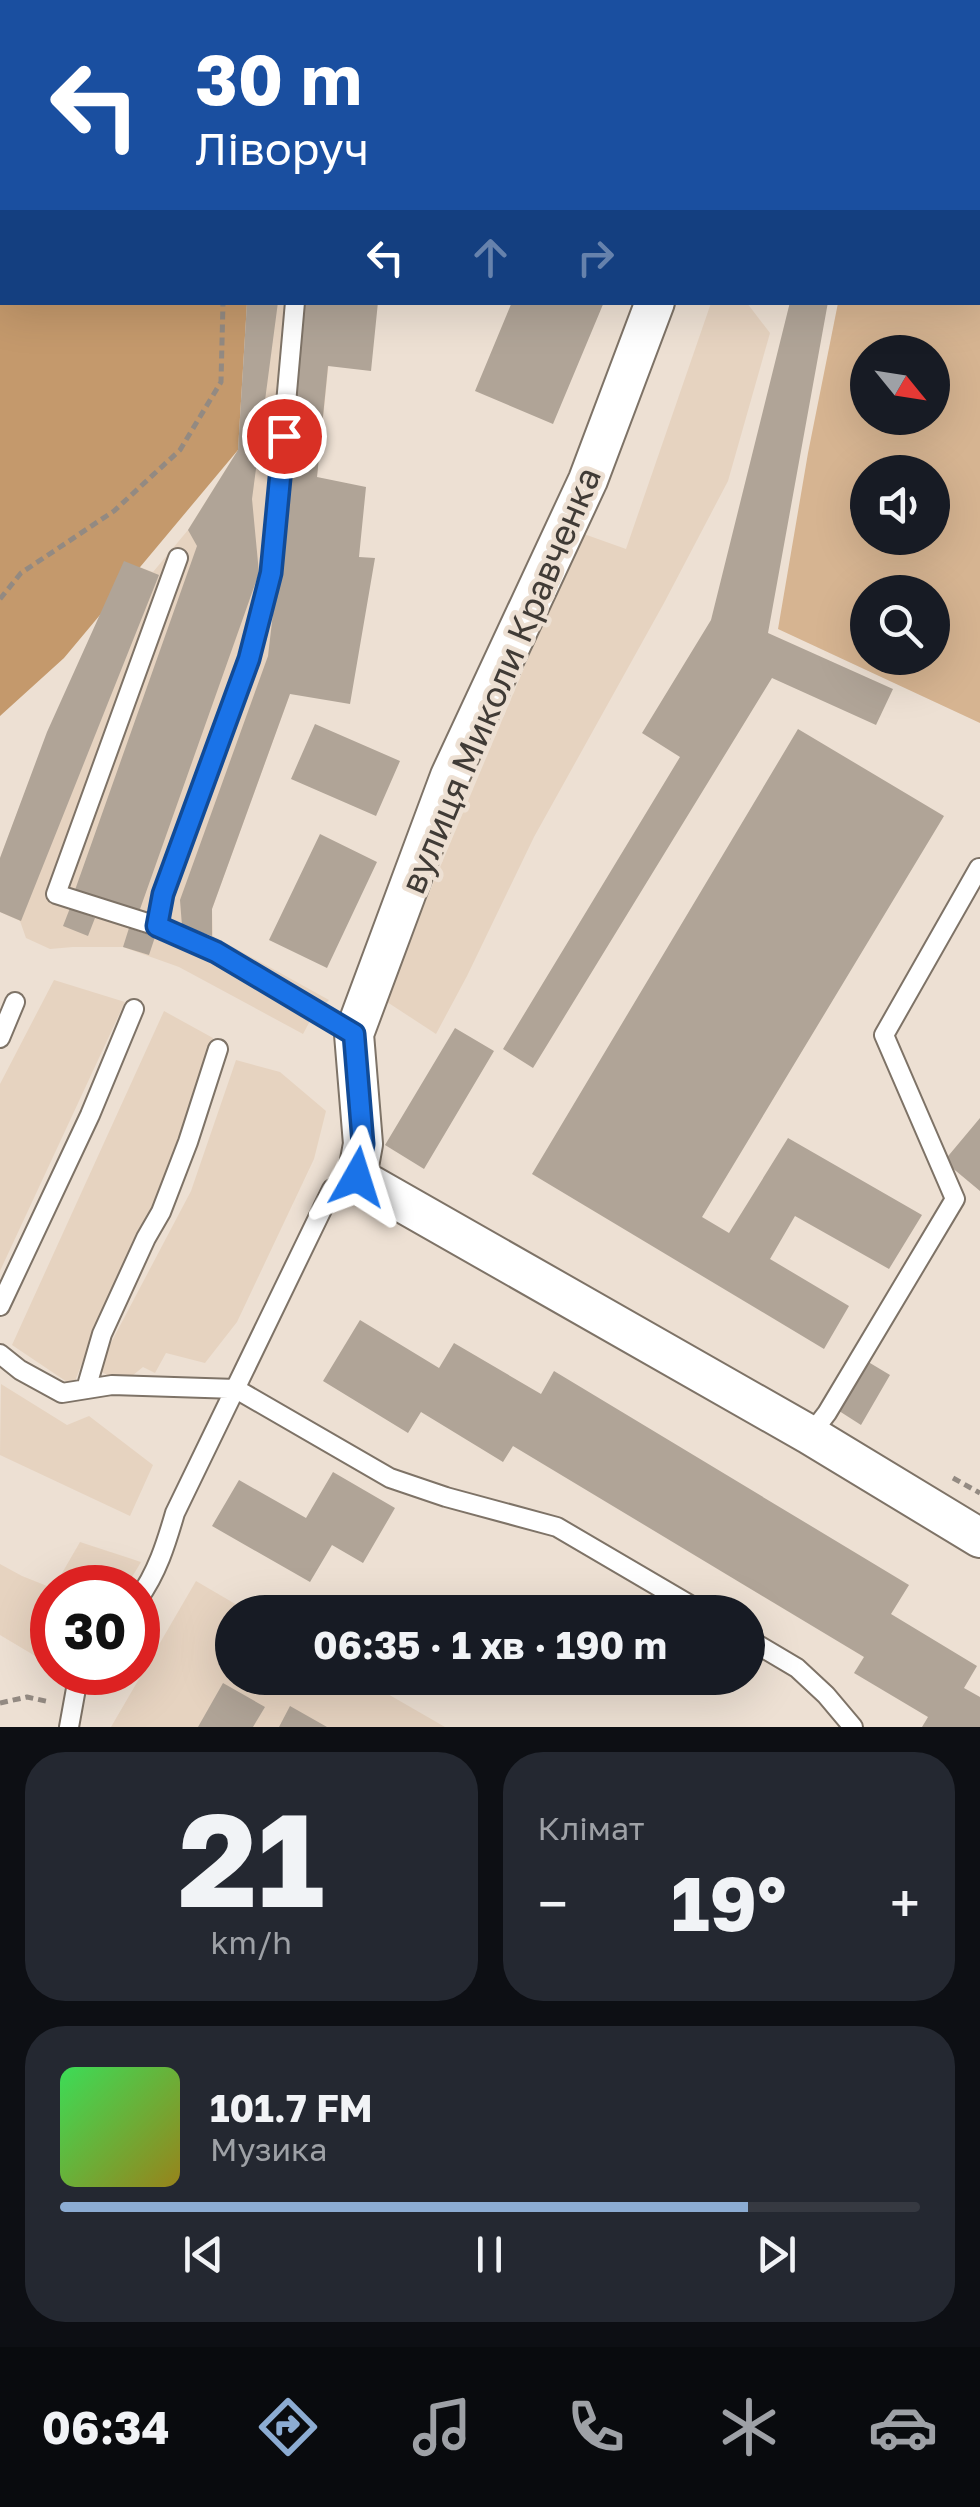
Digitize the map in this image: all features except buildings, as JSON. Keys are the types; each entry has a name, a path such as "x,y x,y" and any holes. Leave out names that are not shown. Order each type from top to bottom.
{"street":[{"name":"вулиця Миколи Кравченка","path":"357,1177 363,1144 354,1034 450,776 588,480 654,305"},
{"path":"357,1177 810,1435 980,1538"}],"lane":[{"path":"157,926 163,894 249,659 271,573 295,305"},
{"path":"178,558 56,894 157,926 216,952 354,1034"},
{"path":"810,1435 828,1413 955,1199 884,1035 979,868"},
{"path":"0,1038 15,1002"},
{"path":"0,1306 90,1115 134,1009"},
{"path":"86,1389 102,1334 162,1212 218,1049"},
{"path":"158,1565 175,1513 332,1189 357,1177"},
{"path":"0,1354 20,1370 62,1392 112,1384 236,1389 390,1478 557,1527 673,1595"},
{"path":"765,1649 797,1668 852,1727"},
{"path":"69,1727 75,1695"}],"path":[{"path":"0,600 21,573 114,511 180,450 221,382 223,305"},
{"path":"0,1703 26,1697 73,1707"}],"shaded area":[{"path":"0,305 247,305 238,450 64,658 0,716"},
{"path":"247,305 335,305 290,694 212,909 213,936 329,1000 303,1034 179,967 123,947 50,949 26,938 20,921 0,912 0,858 42,748 124,561 153,572 188,530 238,450"},
{"path":"710,305 749,305 770,333 728,481 534,837 436,1034 384,1000 581,533 626,549"},
{"path":"838,305 980,305 980,723 877,675 950,675 950,575 850,575 850,663 778,629"},
{"path":"54,980 125,1002 0,1271 0,1084"},
{"path":"164,1011 213,1038 156,1206 118,1273 73,1386 12,1345"},
{"path":"236,1060 280,1072 326,1111 314,1159 237,1322 205,1363 166,1353 155,1373 143,1367 122,1384 102,1372 104,1356 191,1191"},
{"path":"1,1384 67,1425 89,1416 153,1465 130,1516 0,1455"},
{"path":"80,1542 141,1562 139,1565 67,1565"},
{"path":"0,1564 30,1579 30,1653 0,1635"},
{"path":"196,1581 220,1595 215,1595 215,1695 389,1695 445,1727 111,1727 130,1695 160,1695 160,1643"}],"route":[{"path":"284,436 271,573 249,659 163,894 157,926 216,952 354,1034 363,1144 357,1177"}]}
